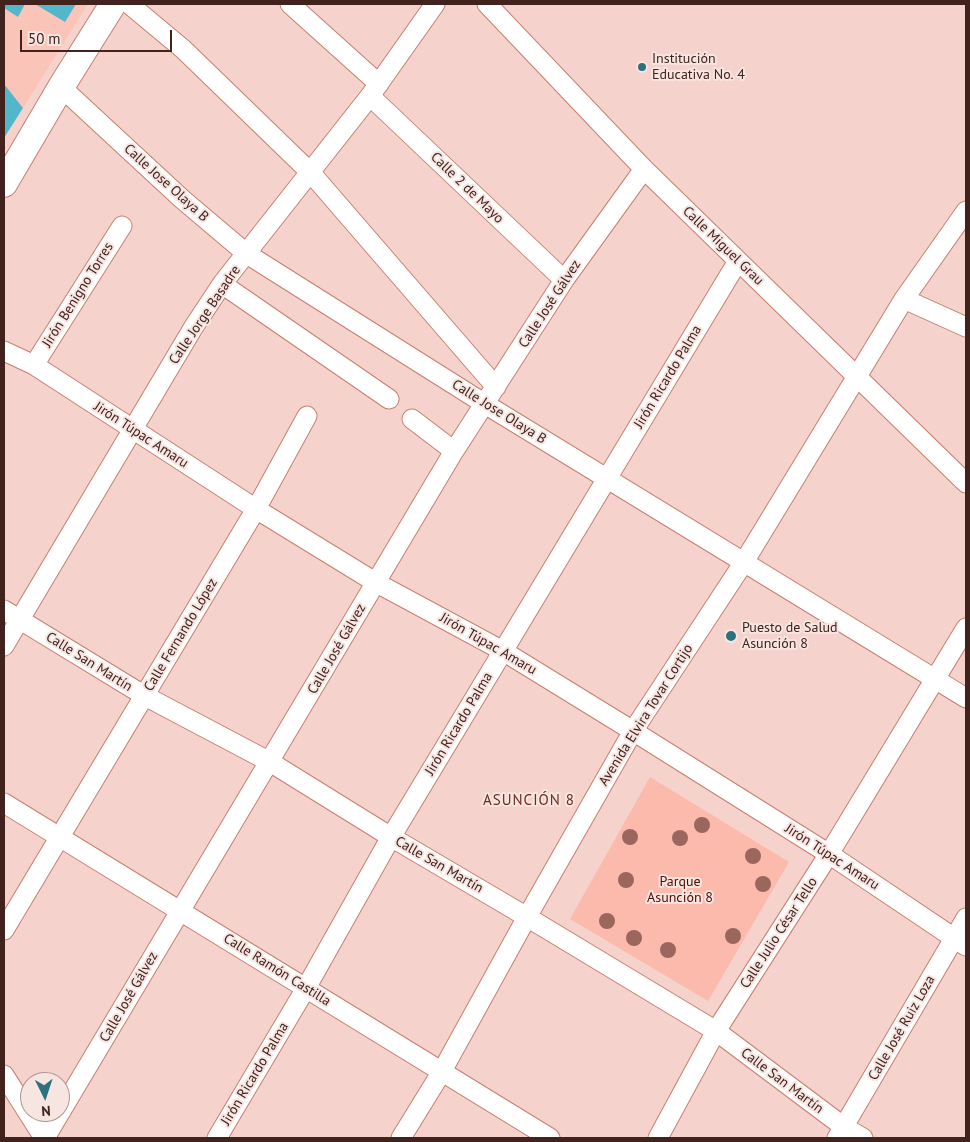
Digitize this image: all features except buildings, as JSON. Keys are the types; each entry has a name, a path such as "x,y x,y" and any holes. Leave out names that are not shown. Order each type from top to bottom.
{"street":[{"path":"4,184 112,4"},
{"path":"129,4 183,49 311,173 496,387"},
{"name":"Calle 2 de Mayo","path":"290,4 564,280"},
{"name":"Calle Jorge Basadre","path":"4,646 222,284 311,173 374,90 435,4"},
{"name":"Calle Miguel Grau","path":"487,4 644,169 966,483"},
{"name":"Calle Jose Olaya B","path":"61,87 182,199 247,254 485,404 966,698"},
{"name":"Calle José Gálvez","path":"41,1137 270,762 454,451 564,280 644,169"},
{"name":"Avenida Elvira Tovar Cortijo","path":"401,1138 441,1072 633,732 744,562 904,300 966,211"},
{"name":"Jirón Benigno Torres","path":"34,365 122,226"},
{"name":"Jirón Ricardo Palma","path":"217,1138 306,988 391,837 738,261"},
{"path":"222,284 389,399"},
{"path":"904,300 966,327"},
{"name":"Jirón Túpac Amaru","path":"4,351 34,365 256,509 376,582 503,651 829,854 960,943"},
{"name":"Calle Fernando López","path":"4,930 256,509 307,416"},
{"path":"412,419 454,451"},
{"name":"Calle San Martín","path":"4,610 145,696 270,762 391,837 716,1031 840,1132 863,1138"},
{"name":"Calle Julio César Tello","path":"658,1138 716,1031 829,854 966,628"},
{"name":"Calle Ramón Castilla","path":"4,803 550,1138"},
{"name":"Calle José Ruiz Loza","path":"840,1132 960,943 966,918"},
{"path":"4,1075 41,1137"}],"shaded area":[{"path":"4,4 88,4 23,108 4,84"}],"green space":[{"name":"Parque Asunción 8","path":"650,777 789,862 708,1001 570,919"}],"place":[{"name":"Institución Educativa No. 4","path":"642,67"},
{"name":"Puesto de Salud Asunción 8","path":"731,636"}],"district":[{"name":"ASUNCIÓN 8","path":"529,801"}]}
